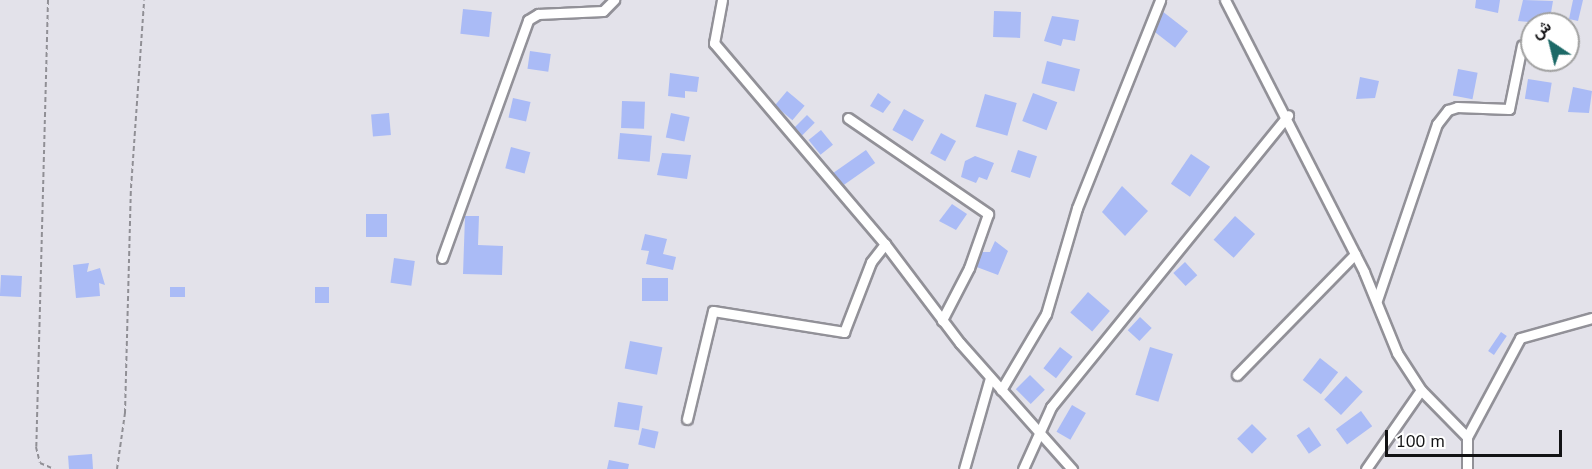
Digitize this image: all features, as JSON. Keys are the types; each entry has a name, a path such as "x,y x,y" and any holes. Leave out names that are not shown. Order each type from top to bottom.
{"street":[{"path":"442,258 528,21 538,14 603,11 614,0"},
{"path":"722,0 714,43 885,244 942,320 990,378 1072,469"},
{"path":"1001,390 1046,314 1077,208 1160,0"},
{"path":"1225,0 1288,115 1377,300 1397,353 1421,390 1467,437"},
{"path":"1377,300 1437,124 1448,110 1457,107 1509,109 1520,55"},
{"path":"1023,469 1038,431 1136,297 1288,115"},
{"path":"848,118 988,214 969,268 942,320"},
{"path":"687,418 713,311 844,332 872,262 885,244"},
{"path":"1236,375 1355,254"},
{"path":"1467,469 1467,437 1520,338 1592,318"},
{"path":"964,469 990,378"},
{"path":"1366,469 1421,390"}],"path":[{"path":"48,0 36,447 40,463 54,469"},
{"path":"117,469 125,412 131,188 144,0"}],"building":[{"path":"1476,0 1500,0 1498,13 1475,8"},
{"path":"1523,0 1553,1 1551,12 1520,12"},
{"path":"1573,0 1583,0 1580,13 1570,12"},
{"path":"463,9 492,12 489,37 460,34"},
{"path":"994,11 1021,12 1020,38 993,37"},
{"path":"1162,11 1188,31 1175,48 1149,28"},
{"path":"1052,16 1079,20 1075,41 1063,39 1061,46 1044,41"},
{"path":"530,51 551,54 548,72 527,69"},
{"path":"1047,61 1080,69 1074,92 1041,83"},
{"path":"1458,69 1478,73 1472,99 1453,96"},
{"path":"670,73 699,77 697,92 685,91 685,98 668,96"},
{"path":"1360,77 1379,81 1375,98 1356,99"},
{"path":"1528,79 1552,83 1549,103 1525,99"},
{"path":"1573,87 1592,91 1589,113 1568,112"},
{"path":"787,91 805,106 792,120 775,106"},
{"path":"878,93 891,102 883,113 870,106"},
{"path":"1033,93 1057,102 1047,130 1022,121"},
{"path":"985,94 1017,103 1007,136 976,127"},
{"path":"513,98 531,102 526,122 509,117"},
{"path":"622,101 645,102 644,129 621,128"},
{"path":"904,109 924,120 912,141 892,130"},
{"path":"389,113 391,135 373,136 371,115"},
{"path":"671,113 690,117 684,141 666,137"},
{"path":"807,115 815,123 802,136 794,128"},
{"path":"821,130 833,145 821,155 809,140"},
{"path":"620,133 652,136 650,162 618,159"},
{"path":"941,133 956,141 945,161 930,153"},
{"path":"511,147 530,152 525,173 505,168"},
{"path":"866,150 875,163 842,187 832,174"},
{"path":"1018,150 1037,156 1030,178 1011,172"},
{"path":"662,153 691,155 687,179 657,175"},
{"path":"1191,154 1210,167 1190,197 1171,184"},
{"path":"975,156 994,163 987,180 979,177 976,183 961,177 965,161"},
{"path":"1122,186 1148,211 1125,236 1102,212"},
{"path":"952,204 967,214 956,230 939,221"},
{"path":"366,214 387,214 387,237 366,237"},
{"path":"465,216 479,216 478,245 503,246 502,275 463,274"},
{"path":"1235,216 1255,234 1234,258 1214,240"},
{"path":"645,234 667,239 663,254 676,257 673,270 646,264 649,251 641,250"},
{"path":"995,241 1008,251 998,275 974,266 981,252 990,252"},
{"path":"394,258 415,261 411,286 391,283"},
{"path":"1185,262 1197,275 1186,286 1173,273"},
{"path":"89,263 87,272 100,268 105,285 99,283 100,296 76,298 73,265"},
{"path":"1,275 22,276 21,297 0,296"},
{"path":"642,278 668,278 668,301 642,301"},
{"path":"170,287 185,287 185,297 170,297"},
{"path":"315,287 329,287 329,303 315,303"},
{"path":"1088,292 1110,311 1092,331 1070,312"},
{"path":"1140,317 1152,328 1139,341 1128,330"},
{"path":"1501,332 1507,336 1494,355 1488,351"},
{"path":"630,341 662,347 657,375 625,368"},
{"path":"1060,347 1073,357 1056,378 1043,368"},
{"path":"1150,347 1173,354 1158,402 1135,395"},
{"path":"1320,358 1338,372 1321,394 1303,380"},
{"path":"1030,375 1045,390 1031,404 1016,389"},
{"path":"1346,376 1363,392 1341,415 1324,399"},
{"path":"618,402 643,406 639,431 614,427"},
{"path":"1072,405 1086,413 1070,440 1056,432"},
{"path":"1361,411 1372,426 1347,445 1336,429"},
{"path":"1252,424 1267,439 1252,454 1237,439"},
{"path":"1309,427 1321,445 1309,454 1297,435"},
{"path":"642,428 659,432 655,448 638,445"},
{"path":"92,454 93,469 69,469 68,456"},
{"path":"609,460 629,464 628,469 607,469"}]}
